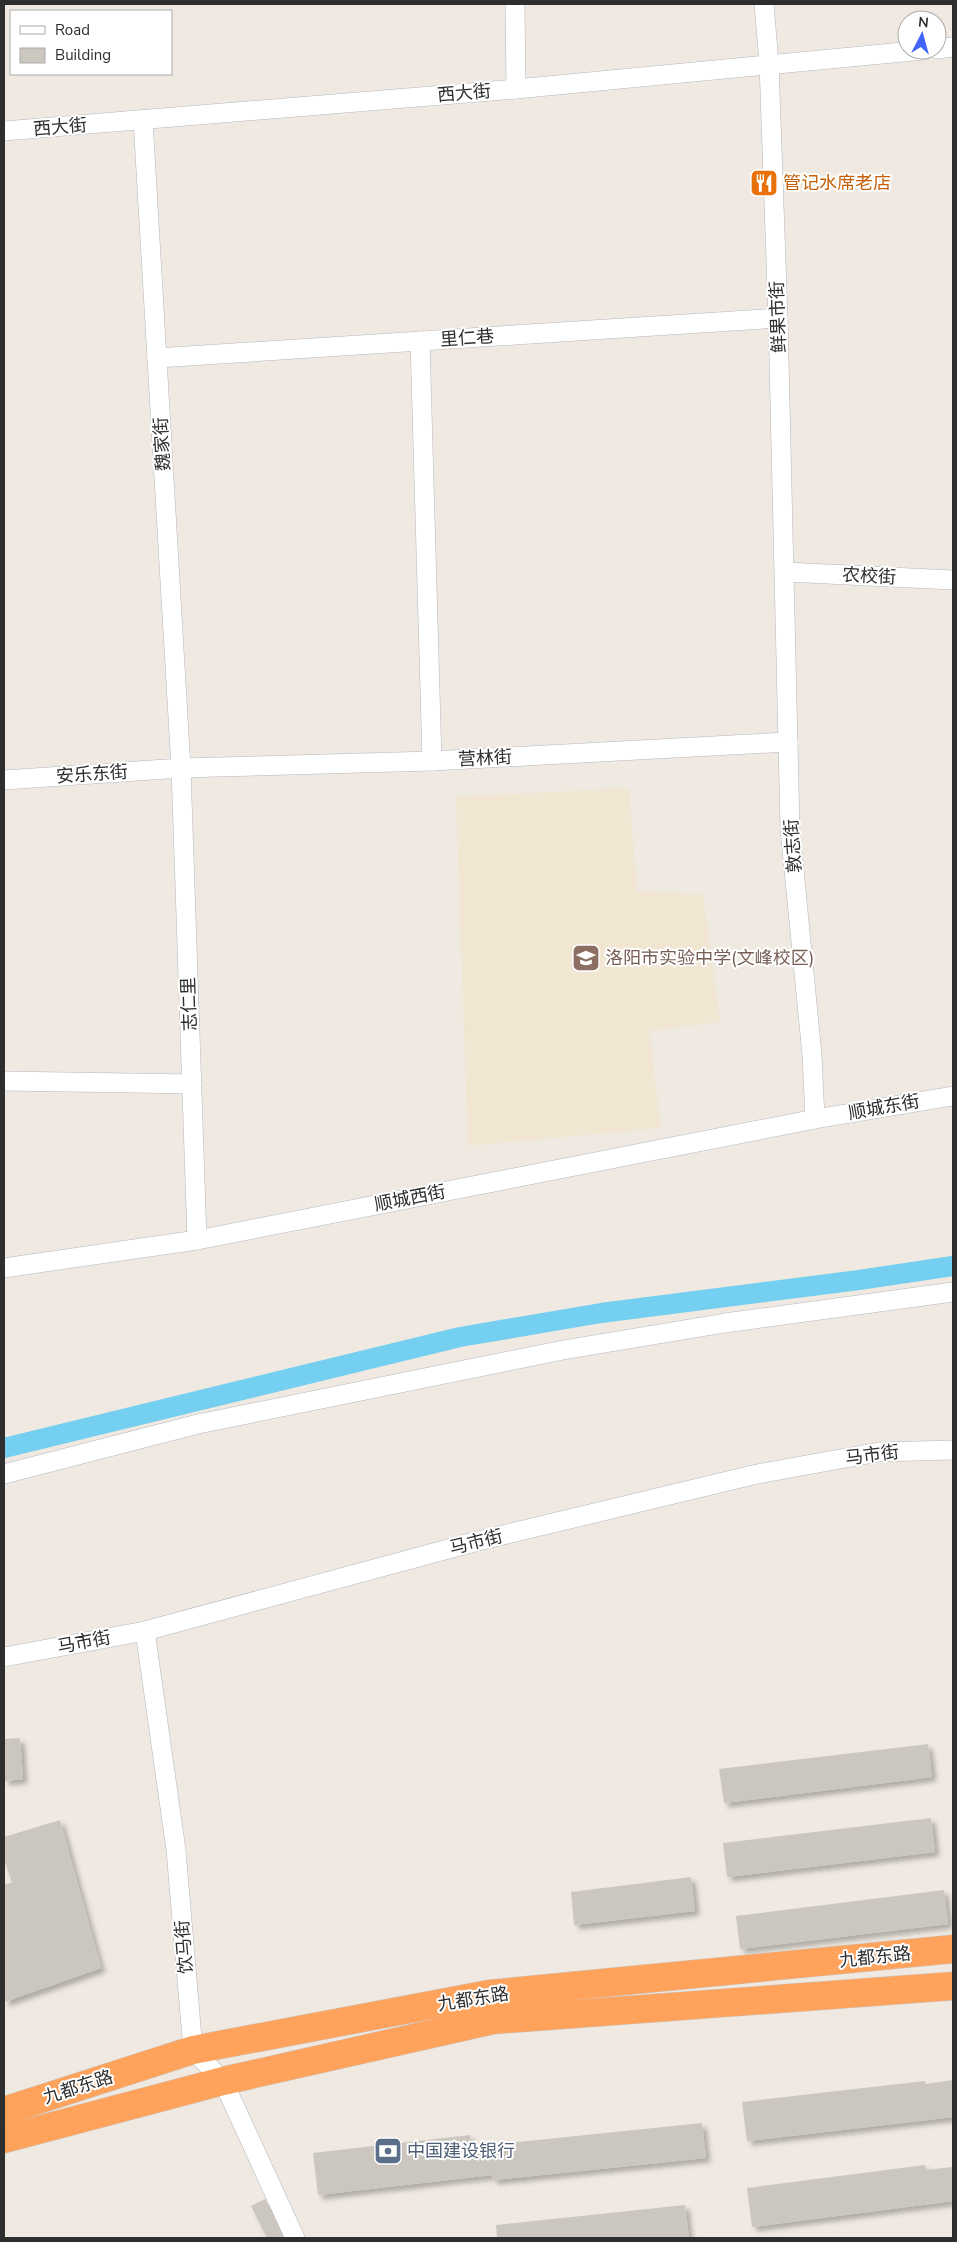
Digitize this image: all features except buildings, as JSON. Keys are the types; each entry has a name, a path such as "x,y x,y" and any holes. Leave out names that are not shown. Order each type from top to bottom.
{"highway":[{"name":"九都东路","path":"4,2111 193,2050 489,1994 953,1949"},
{"name":"九都东路","path":"4,2139 223,2081 492,2020 953,1986"}],"street":[{"path":"515,4 516,89"},
{"name":"鲜果市街","path":"764,4 769,63 785,572"},
{"name":"西大街","path":"4,132 516,89 769,63 897,52"},
{"name":"魏家街","path":"143,120 181,768"},
{"name":"里仁巷","path":"157,358 778,318"},
{"path":"420,341 432,761"},
{"name":"农校街","path":"785,572 953,580"},
{"name":"敦志街","path":"785,572 790,830 812,1055 815,1119"},
{"name":"营林街","path":"181,768 432,761 788,742"},
{"name":"安乐东街","path":"4,780 181,768"},
{"name":"志仁里","path":"181,768 197,1240"},
{"path":"4,1081 192,1084"},
{"name":"顺城东街","path":"815,1119 953,1096"},
{"name":"顺城西街","path":"4,1268 197,1240 815,1119"},
{"path":"4,1474 198,1424 563,1350 725,1323 953,1292"},
{"name":"马市街","path":"4,1657 145,1631 474,1542 757,1474 879,1452 953,1450"},
{"name":"饮马街","path":"145,1631 176,1850 193,2050"},
{"path":"193,2050 223,2081 295,2238"}],"shaded area":[{"name":"洛阳市实验中学(文峰校区)","path":"629,788 637,892 703,894 720,1022 649,1031 661,1128 468,1146 456,797"}],"waterway":[{"path":"4,1448 460,1337 601,1313 953,1266"}],"place":[{"name":"管记水席老店","path":"764,183"},
{"name":"洛阳市实验中学(文峰校区)","path":"586,958"},
{"name":"中国建设银行","path":"388,2151"}]}
